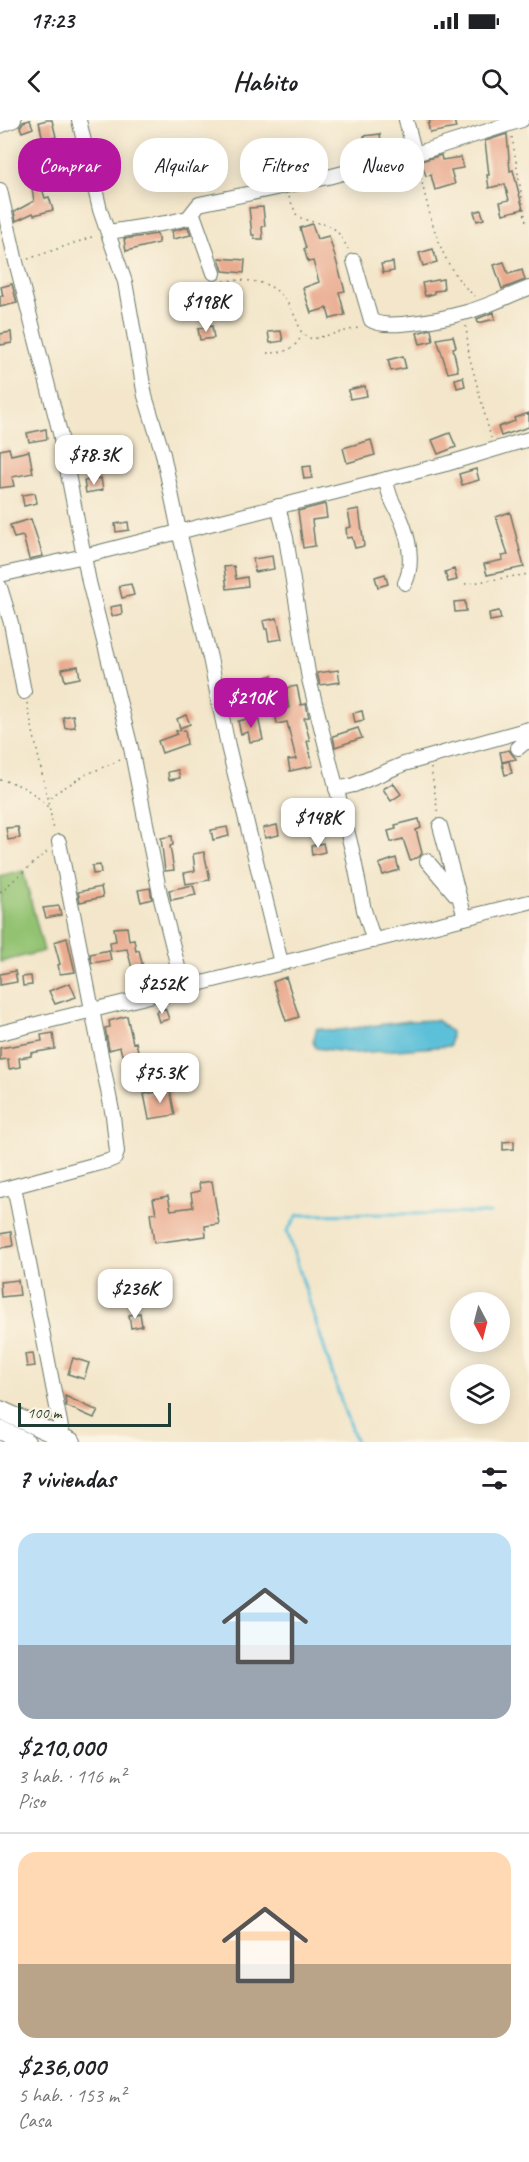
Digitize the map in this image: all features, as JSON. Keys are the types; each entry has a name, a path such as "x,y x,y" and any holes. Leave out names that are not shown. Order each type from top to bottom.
{"main road":[{"path":"0,1410 67,1440"},
{"path":"0,1430 26,1442"}],"street":[{"path":"0,126 14,120"},
{"path":"79,120 100,210 125,282 145,396 163,454 179,531 281,963"},
{"path":"406,120 411,138"},
{"path":"424,151 516,122"},
{"path":"0,190 60,433 89,582 132,756 160,899 183,987"},
{"path":"109,232 188,218 199,204 256,192"},
{"path":"193,214 214,273"},
{"path":"354,261 371,320 376,324 405,324 464,313 529,288"},
{"path":"0,575 84,556 386,479 529,439"},
{"path":"386,479 388,495 405,527 410,569 405,583"},
{"path":"278,506 286,538 309,679 352,850 364,910 374,941"},
{"path":"0,587 11,623 24,692"},
{"path":"336,789 354,785 405,764 529,729"},
{"path":"440,826 465,918"},
{"path":"57,839 112,1116 117,1152 115,1158 7,1188 67,1440"},
{"path":"427,861 458,897"},
{"path":"0,1033 529,902"}],"path":[{"path":"516,122 526,222 529,223"},
{"path":"424,191 448,266 460,282 486,304"},
{"path":"287,192 297,216 328,224 340,234 354,261"},
{"path":"16,262 109,232"},
{"path":"214,273 222,281 242,279 265,283 284,296 294,311 302,334 297,345 280,353 267,353"},
{"path":"464,313 469,355 494,450"},
{"path":"302,334 312,339 376,324"},
{"path":"465,584 529,574"},
{"path":"0,892 51,848 57,839 24,692"},
{"path":"48,807 52,795 108,764 132,756"},
{"path":"430,758 440,826"},
{"path":"0,780 12,782 32,791 48,807"}],"green space":[{"path":"23,871 44,951 0,962 0,877"}],"water":[{"path":"437,1020 451,1032 450,1046 355,1053 316,1048 313,1042 317,1028 332,1031 409,1021"}],"building":[{"path":"30,120 33,128 22,132 20,127 23,122"},
{"path":"52,120 56,137 43,138 39,122"},
{"path":"429,120 454,120 456,128 430,133"},
{"path":"380,134 381,138 364,138 364,136"},
{"path":"507,134 510,171 513,170 523,209 503,214 500,202 509,200 505,184 489,188 485,141"},
{"path":"441,155 442,160 461,157 463,168 451,170 455,184 435,190 431,175 426,176 424,160"},
{"path":"33,192 43,192 45,198 49,197 53,210 34,215 33,213 16,221 14,212 34,201"},
{"path":"263,207 265,226 262,227 263,239 255,239 252,235 249,208"},
{"path":"481,210 484,219 477,221 474,212"},
{"path":"312,224 317,239 329,236 345,291 339,292 345,315 330,319 327,308 311,313 303,288 319,282 313,261 308,262 300,228"},
{"path":"188,227 191,235 173,239 172,231"},
{"path":"157,234 159,243 126,251 124,239"},
{"path":"433,249 437,262 423,266 419,253"},
{"path":"219,258 245,260 244,273 223,271"},
{"path":"393,262 394,271 383,273 381,264"},
{"path":"504,262 508,274 522,270 525,280 502,289 494,265"},
{"path":"443,279 444,290 434,291 434,294 425,296 422,283"},
{"path":"12,284 17,303 0,307 0,296 3,296 1,287"},
{"path":"494,312 495,319 478,323 477,319"},
{"path":"212,326 214,338 200,340 198,329"},
{"path":"431,329 433,341 420,344 417,333"},
{"path":"281,331 283,341 270,343 268,332"},
{"path":"11,332 12,343 0,345 0,334"},
{"path":"453,336 458,371 448,373 437,339"},
{"path":"403,356 406,368 391,371 388,360"},
{"path":"463,377 465,386 457,388 455,379"},
{"path":"365,386 367,396 350,399 348,390"},
{"path":"529,413 529,427 501,436 498,427"},
{"path":"46,429 47,439 29,442 27,433"},
{"path":"450,433 456,447 438,454 432,440"},
{"path":"371,440 375,455 347,463 343,448"},
{"path":"9,448 11,455 29,451 33,473 12,477 14,486 0,488 0,450"},
{"path":"311,466 312,478 304,479 302,467"},
{"path":"476,469 479,480 462,485 459,474"},
{"path":"101,478 103,490 86,493 84,481"},
{"path":"35,493 37,503 24,506 22,495"},
{"path":"325,504 327,518 312,520 315,546 303,548 298,511"},
{"path":"359,509 364,546 355,548 352,537 347,538 346,528 351,527 348,511"},
{"path":"510,512 524,567 487,575 484,564 503,560 502,556 508,555 496,517"},
{"path":"31,519 43,556 29,559 23,536 14,538 10,525"},
{"path":"128,522 129,530 116,532 115,524"},
{"path":"272,556 274,569 255,572 253,559"},
{"path":"234,566 236,579 247,577 248,586 227,589 224,567"},
{"path":"454,569 457,580 448,582 445,572"},
{"path":"385,574 388,584 378,587 375,577"},
{"path":"131,584 134,595 122,598 119,586"},
{"path":"465,601 466,611 455,612 454,602"},
{"path":"121,605 122,614 112,616 110,607"},
{"path":"499,611 501,619 490,621 489,613"},
{"path":"277,618 282,639 269,641 263,621"},
{"path":"78,666 80,678 65,681 62,669"},
{"path":"338,670 340,682 320,685 317,673"},
{"path":"272,675 274,684 265,686 263,678"},
{"path":"297,686 301,705 306,704 309,717 304,718 313,766 290,771 288,760 296,759 287,722 277,724 275,711 289,708 285,688"},
{"path":"362,711 364,720 355,722 353,713"},
{"path":"73,715 75,727 65,728 63,717"},
{"path":"186,715 190,724 180,728 177,719"},
{"path":"258,717 263,740 250,742 248,732 241,734 238,721"},
{"path":"358,728 362,738 335,747 333,736"},
{"path":"185,730 187,744 162,753 158,741 177,734 176,731"},
{"path":"509,750 516,759 502,762 500,752"},
{"path":"509,761 512,773 505,775 502,763"},
{"path":"178,770 180,778 169,780 168,772"},
{"path":"393,783 401,794 391,801 383,789"},
{"path":"419,819 421,828 416,830 422,853 419,857 410,860 403,839 391,842 388,831 396,829 395,825"},
{"path":"277,825 279,835 265,838 263,828"},
{"path":"18,827 20,838 8,840 6,828"},
{"path":"227,827 229,836 213,840 211,830"},
{"path":"172,836 173,845 170,846 174,870 165,871 161,838"},
{"path":"323,843 325,852 312,855 311,846"},
{"path":"204,852 210,880 186,884 184,873 195,871 193,854"},
{"path":"396,858 399,870 383,875 379,864"},
{"path":"100,865 101,873 93,874 92,866"},
{"path":"193,885 196,895 171,900 169,890"},
{"path":"101,887 103,897 80,902 78,892"},
{"path":"150,888 152,899 141,902 138,890"},
{"path":"59,906 61,915 46,918 43,908"},
{"path":"127,927 129,940 134,939 136,951 139,950 146,981 136,983 127,949 111,951 110,942 116,941 114,928"},
{"path":"67,938 75,972 60,974 58,965 60,964 54,942"},
{"path":"109,950 111,960 92,963 90,954"},
{"path":"15,971 17,982 0,985 0,974"},
{"path":"31,976 32,985 23,986 22,977"},
{"path":"286,977 299,1017 286,1021 273,982"},
{"path":"70,983 76,997 55,1004 49,991"},
{"path":"165,1008 169,1019 159,1022 156,1012"},
{"path":"127,1016 133,1043 136,1042 138,1051 122,1055 120,1047 109,1050 105,1028 110,1027 109,1021"},
{"path":"53,1033 55,1049 31,1053 31,1056 19,1058 20,1067 9,1069 8,1059 0,1060 0,1048 42,1041 41,1035"},
{"path":"170,1090 175,1115 149,1119 144,1094"},
{"path":"514,1141 514,1149 503,1150 503,1142"},
{"path":"212,1181 219,1224 205,1226 206,1236 154,1243 150,1213 156,1213 153,1199 168,1196 171,1210 193,1207 191,1193 200,1191 199,1183"},
{"path":"11,1232 13,1246 0,1248 0,1234"},
{"path":"18,1280 20,1295 1,1297 0,1282"},
{"path":"140,1313 142,1326 131,1328 129,1315"},
{"path":"33,1353 35,1366 27,1367 25,1354"},
{"path":"73,1358 89,1363 84,1379 68,1374"},
{"path":"65,1396 98,1411 94,1418 66,1406"}],"waterway":[{"path":"356,1442 287,1231 298,1215 490,1213"}]}
